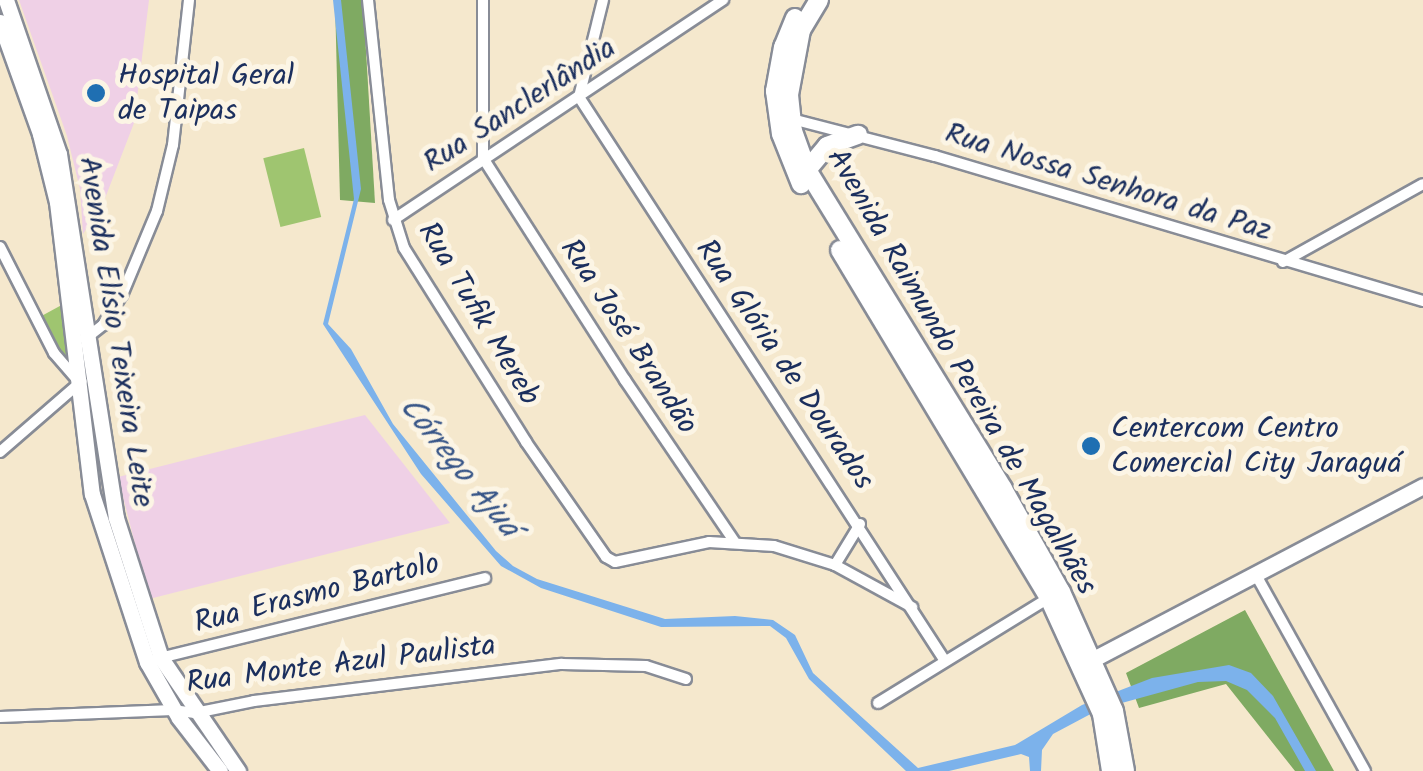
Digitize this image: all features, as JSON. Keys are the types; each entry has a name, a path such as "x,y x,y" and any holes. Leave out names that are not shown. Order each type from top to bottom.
{"main road":[{"name":"Avenida Elísio Teixeira Leite","path":"6,0 59,154 90,338 86,381"},
{"name":"Avenida Raimundo Pereira de Magalhães","path":"805,0 783,47 775,92 784,117 807,170 986,459 1088,662 1125,771"},
{"name":"Avenida Raimundo Pereira de Magalhães","path":"819,0 796,48 784,117 785,150 802,184 1055,595"},
{"name":"Avenida Elísio Teixeira Leite","path":"0,22 50,174 63,236 73,340 154,660 173,710 220,771"},
{"path":"807,170 827,146 858,136"},
{"path":"1088,662 1423,486"},
{"name":"Avenida Elísio Teixeira Leite","path":"154,660 238,771"},
{"name":"Avenida Raimundo Pereira de Magalhães","path":"1108,713 1111,771"}],"street":[{"path":"73,340 90,338 122,295 157,211 173,145 189,0"},
{"name":"Rua Tufik Mereb","path":"368,0 393,220 412,263 517,427 606,558 615,562 675,546 734,542"},
{"path":"483,0 484,158"},
{"name":"Rua Sanclerlândia","path":"393,220 723,0"},
{"path":"579,97 601,3"},
{"name":"Rua Glória de Dourados","path":"579,97 946,661"},
{"name":"Rua Nossa Senhora da Paz","path":"784,117 1423,301"},
{"name":"Rua José Brandão","path":"484,158 734,542"},
{"path":"1283,262 1423,184"},
{"path":"0,247 54,353 86,381 0,452"},
{"path":"835,565 860,524"},
{"path":"734,542 774,546 835,565 912,608"},
{"path":"1256,575 1365,771"},
{"name":"Rua Erasmo Bartolo","path":"154,660 485,578"},
{"path":"878,703 1055,595"},
{"name":"Rua Monte Azul Paulista","path":"0,717 173,710 196,714 254,701 538,666 626,664 686,679"}],"shaded area":[{"name":"Hospital Geral de Taipas","path":"19,0 149,0 134,123 104,201 83,234 80,189 67,136"},
{"path":"365,415 450,523 149,599 118,477"}],"green space":[{"path":"335,0 363,0 375,203 340,200"},
{"path":"304,148 321,217 280,227 263,158"},
{"path":"69,301 80,384 36,319"},
{"path":"1245,610 1334,771 1295,771 1226,684 1139,708 1126,673"}],"water":[{"path":"333,0 341,0 361,189 328,324 351,349 393,424 496,551 513,566 537,579 665,619 735,616 773,620 795,635 813,673 918,768 1015,745 1082,705 1152,678 1229,665 1251,673 1273,696 1316,771 1305,771 1275,718 1247,690 1226,681 1198,682 1100,709 1053,734 1042,750 1041,771 1030,771 1029,757 1021,754 949,771 906,771 809,679 786,638 770,626 661,627 541,588 501,566 421,474 323,324 354,199"}],"place":[{"name":"Hospital Geral de Taipas","path":"96,93"},
{"name":"Centercom Centro Comercial City Jaraguá","path":"1091,446"}],"water label":[{"name":"Córrego Ajuá","path":"458,468"}]}
